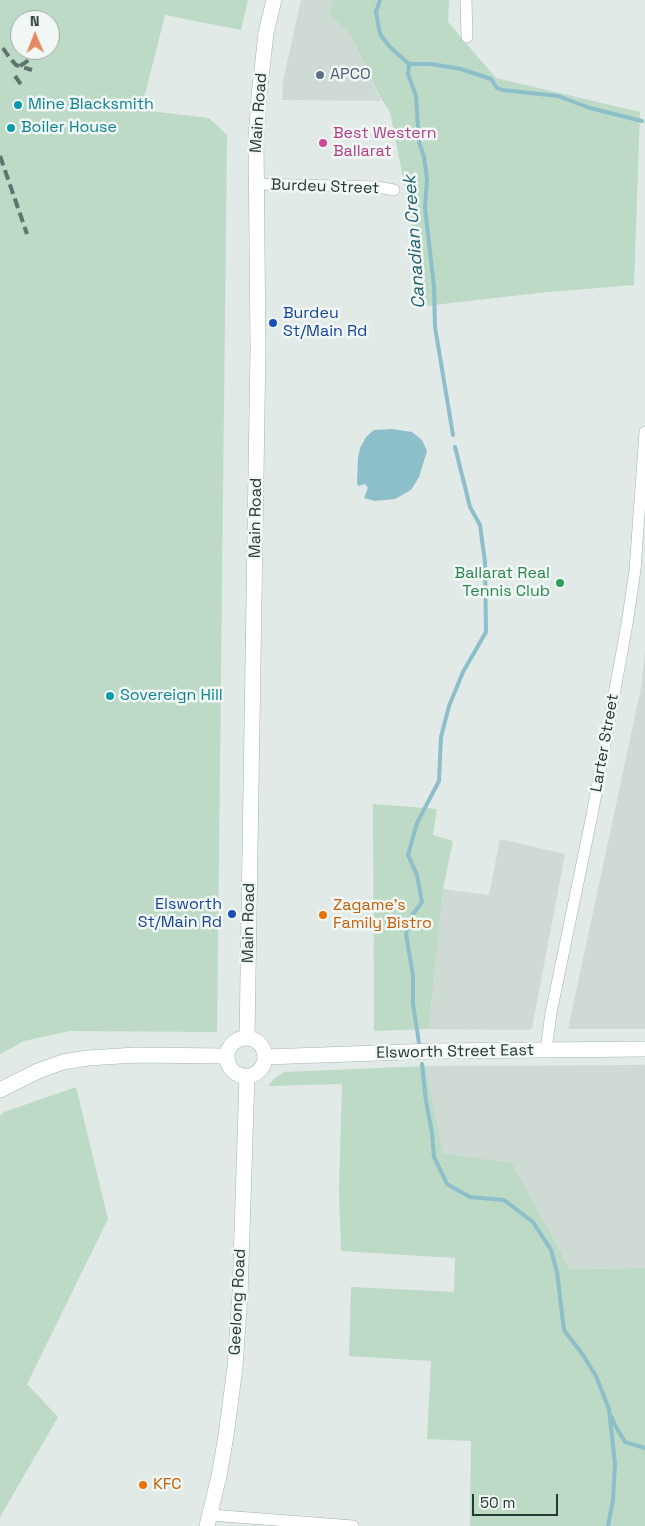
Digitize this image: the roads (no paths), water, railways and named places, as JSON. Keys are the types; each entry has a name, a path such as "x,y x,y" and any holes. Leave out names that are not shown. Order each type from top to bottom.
{"main road":[{"name":"Main Road","path":"247,1038 258,348 256,184 259,96 266,33 274,0"},
{"path":"239,1038 247,1038 253,1039 260,1044 265,1057 261,1069 255,1074 247,1076 239,1075 232,1071 226,1056 233,1042 239,1038"},
{"name":"Elsworth Street East","path":"265,1057 645,1049"},
{"path":"0,1090 26,1076 63,1062 88,1058 155,1055 226,1056"},
{"name":"Geelong Road","path":"208,1520 226,1436 235,1367 240,1287 247,1076"}],"street":[{"path":"466,0 467,37"},
{"name":"Burdeu Street","path":"256,184 377,187 394,190"},
{"name":"Larter Street","path":"546,1050 551,1013 592,815 627,624 635,570 645,432"},
{"path":"208,1520 353,1526"}],"water":[{"path":"392,429 412,432 422,440 427,451 419,477 411,490 395,499 375,501 364,498 368,488 365,484 358,486 357,482 360,448 366,437 374,430"}],"waterway":[{"name":"Canadian Creek","path":"380,0 376,12 380,34 389,46 409,64 408,74 416,96 419,142 424,157 427,179 425,208 434,287 435,327 453,435"},
{"path":"409,64 431,64 461,69 491,79 497,88 502,90 558,96 590,108 642,121"},
{"name":"Canadian Creek","path":"419,1043 413,1004 413,976 406,934 411,917 422,902 417,875 408,855 417,823 439,781 441,737 449,706 463,672 486,632 485,562 480,525 470,507 455,447"},
{"name":"Canadian Creek","path":"422,1064 434,1157 447,1184 470,1197 504,1200 533,1222 551,1250 557,1272 564,1330 596,1376 609,1409 615,1464 613,1500 608,1526"},
{"path":"611,1416 625,1442 645,1448"}],"railway":[{"path":"3,48 16,65 32,70"},
{"path":"20,66 29,60"},
{"path":"15,76 22,86"},
{"path":"0,156 27,234"}],"place":[{"name":"APCO","path":"320,75"},
{"name":"Mine Blacksmith","path":"18,105"},
{"name":"Boiler House","path":"11,128"},
{"name":"Best Western Ballarat","path":"323,143"},
{"name":"Burdeu St/Main Rd","path":"273,323"},
{"name":"Ballarat Real Tennis Club","path":"560,583"},
{"name":"Sovereign Hill","path":"110,696"},
{"name":"Elsworth St/Main Rd","path":"232,914"},
{"name":"Zagame's Family Bistro","path":"323,915"},
{"name":"KFC","path":"143,1485"}]}
